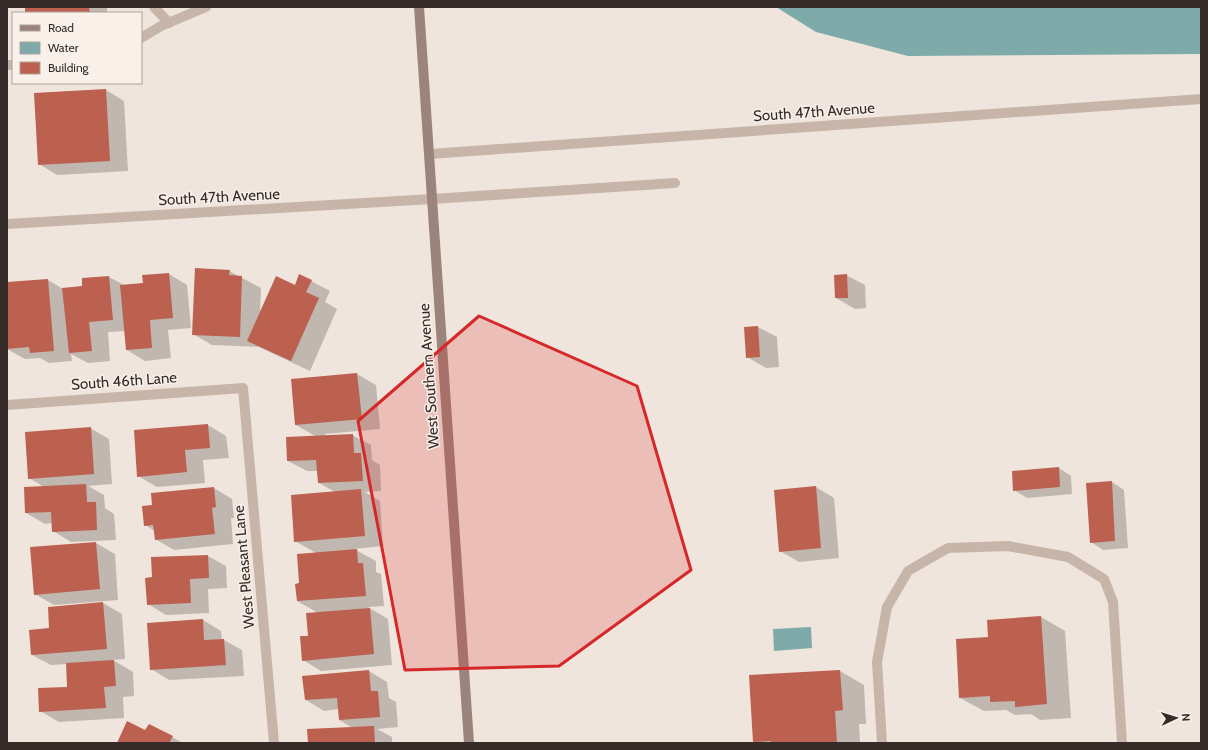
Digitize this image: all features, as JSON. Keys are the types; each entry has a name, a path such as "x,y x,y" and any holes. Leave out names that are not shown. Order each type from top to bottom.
{"main road":[{"name":"West Southern Avenue","path":"419,7 469,743"}],"street":[{"path":"154,7 169,23"},
{"path":"142,37 169,23 206,7"},
{"name":"South 47th Avenue","path":"430,154 1201,99"},
{"name":"South 47th Avenue","path":"7,224 675,183"},
{"name":"South 46th Lane","path":"7,405 243,388"},
{"name":"West Pleasant Lane","path":"243,388 274,743"},
{"path":"882,743 877,662 887,607 908,571 948,548 1008,546 1068,557 1104,579 1113,602 1122,743"}],"highlighted area":[{"path":"479,316 637,386 691,570 559,666 405,670 358,421"}],"water":[{"path":"776,7 1201,7 1201,54 908,56 816,32"},
{"path":"811,627 812,648 774,651 773,629"}],"building":[{"path":"25,7 89,7 90,12 25,12"},
{"path":"106,89 110,161 38,165 34,93"},
{"path":"195,268 230,270 229,275 242,276 240,337 192,335"},
{"path":"169,273 173,318 150,320 152,348 126,350 120,285 143,283 142,275"},
{"path":"299,274 312,280 306,292 319,298 291,361 247,341 276,276 295,285"},
{"path":"847,274 848,298 835,298 834,275"},
{"path":"109,276 113,320 89,322 92,351 69,353 62,288 82,286 82,278"},
{"path":"48,279 54,351 30,353 29,347 7,349 7,282"},
{"path":"758,326 760,357 746,358 744,327"},
{"path":"357,373 362,419 295,425 291,379"},
{"path":"208,424 210,448 185,450 187,472 137,477 134,430"},
{"path":"91,427 94,474 28,479 25,432"},
{"path":"353,434 354,453 361,453 363,481 318,483 316,460 287,461 286,437"},
{"path":"1059,467 1060,487 1013,491 1012,471"},
{"path":"1112,481 1115,541 1090,543 1086,483"},
{"path":"86,484 87,502 96,502 97,530 52,532 51,512 25,513 24,487"},
{"path":"816,486 821,548 779,552 774,490"},
{"path":"214,487 216,507 212,508 215,534 155,540 153,525 144,526 142,506 152,505 151,493"},
{"path":"361,489 365,536 294,542 291,495"},
{"path":"96,542 100,589 34,595 30,547"},
{"path":"357,549 358,563 363,563 366,596 297,601 295,584 299,583 297,554"},
{"path":"208,555 209,578 190,579 191,603 147,605 145,578 152,577 151,557"},
{"path":"103,602 107,649 31,655 29,630 49,628 48,607"},
{"path":"370,608 374,654 302,661 300,636 308,636 306,613"},
{"path":"1041,616 1047,704 1015,707 1015,701 990,702 990,696 959,698 956,639 988,637 987,620"},
{"path":"203,619 204,640 224,639 226,665 150,670 147,623"},
{"path":"114,660 116,686 104,687 106,708 39,712 38,688 67,687 66,663"},
{"path":"369,670 371,691 378,691 380,717 339,720 337,698 305,700 302,676"},
{"path":"840,670 843,710 835,711 837,743 771,743 771,741 753,742 749,675"},
{"path":"127,721 145,730 149,724 173,736 169,743 117,743"},
{"path":"374,726 375,743 308,743 307,729"}]}
